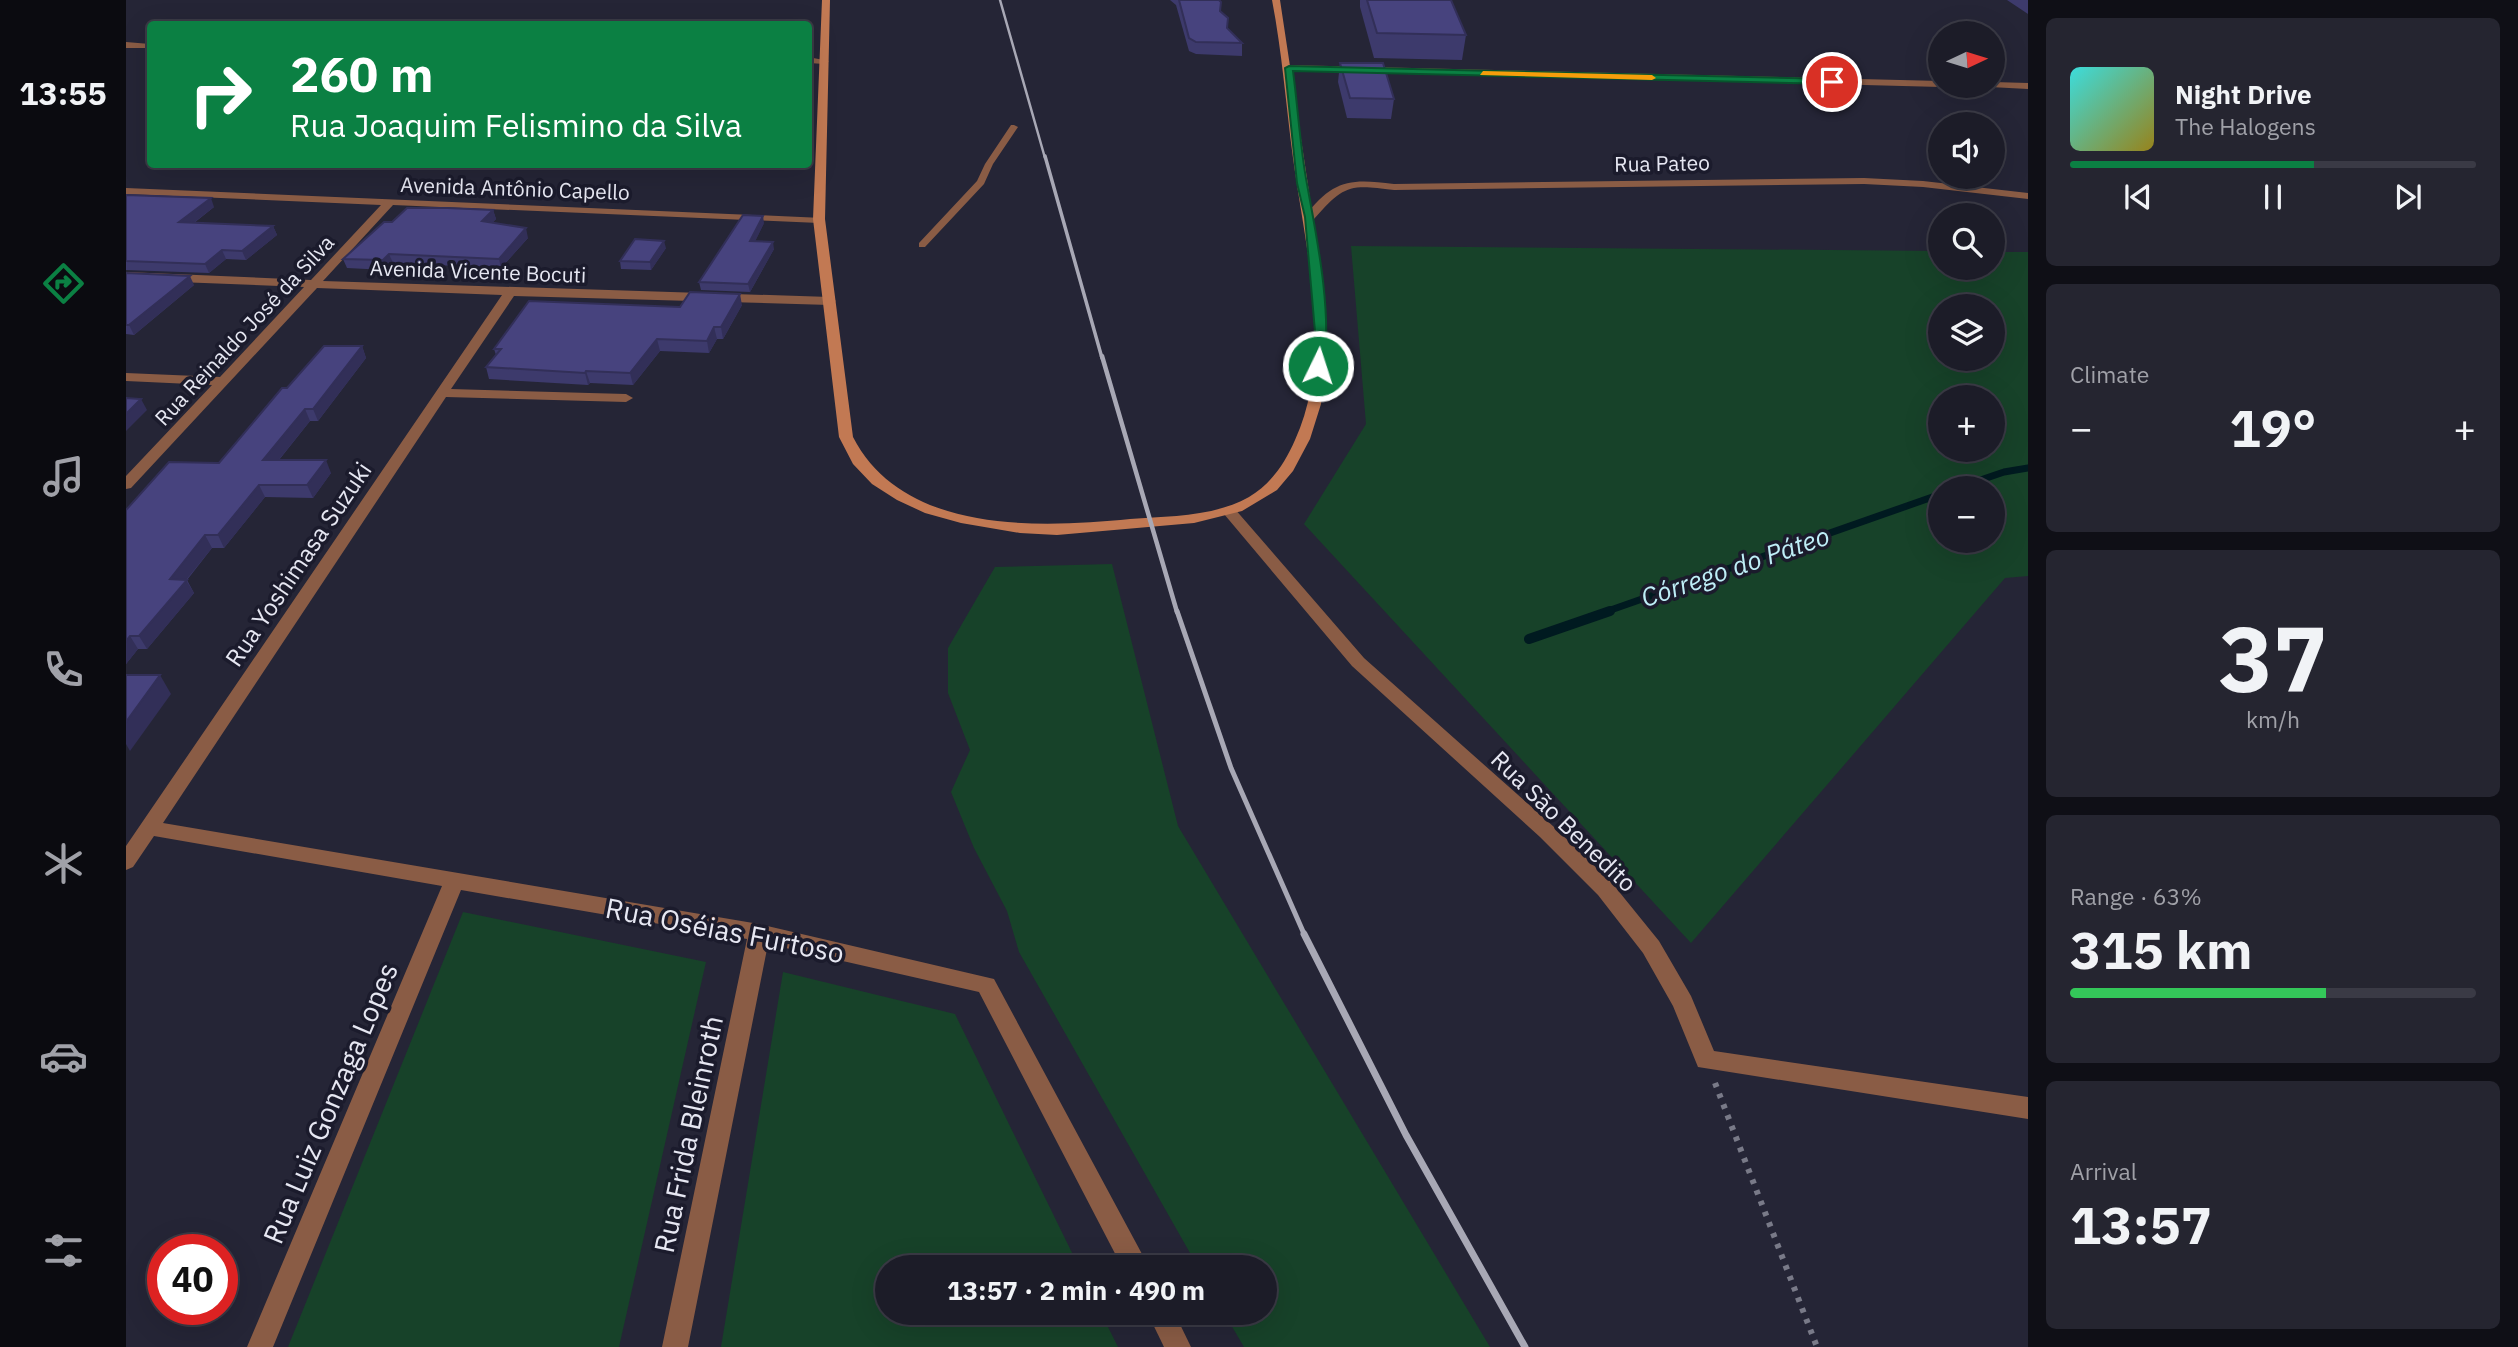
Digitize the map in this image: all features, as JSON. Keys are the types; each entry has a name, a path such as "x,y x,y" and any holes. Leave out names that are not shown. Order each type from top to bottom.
{"street":[{"path":"826,0 819,220 846,437 866,471 890,489 926,509 994,525 1048,531 1199,518 1229,511 1254,500 1270,489 1286,472 1311,412 1322,343 1310,217 1302,183 1289,68 1276,0"},
{"path":"126,45 147,46"},
{"path":"812,60 825,61"},
{"path":"1289,68 1928,84"},
{"path":"2006,85 2028,86"},
{"name":"Rua Pateo","path":"1310,217 1334,189 1346,183 1394,187 1864,181 1923,184 2028,196"},
{"name":"Avenida Antônio Capello","path":"126,191 819,220"},
{"name":"Rua Reinaldo José da Silva","path":"126,485 390,202"},
{"name":"Avenida Vicente Bocuti","path":"126,276 510,292 830,301"},
{"name":"Rua Yoshimasa Suzuki","path":"126,862 510,292"},
{"path":"126,377 223,381"},
{"path":"442,393 626,398"},
{"name":"Rua São Benedito","path":"1229,511 1358,662 1548,832 1605,889 1651,947 1683,1003 1706,1060"},
{"name":"Rua Oséias Furtoso","path":"149,828 759,933 986,985 1130,1255"},
{"name":"Rua Luiz Gonzaga Lopes","path":"260,1347 454,881"},
{"name":"Rua Frida Bleinroth","path":"675,1347 759,933"},
{"path":"1706,1060 2028,1108"},
{"path":"1167,1325 1178,1347"}],"lane":[{"path":"922,245 981,182 989,164 1014,127"}],"path":[{"path":"1706,1060 1817,1347"}],"green space":[{"path":"1351,246 1928,251 1928,280 2005,280 2005,252 2028,252 2028,576 2005,578 1691,943 1304,524 1366,424"},
{"path":"1112,564 1178,826 1490,1347 1244,1347 1231,1325 1277,1325 1277,1255 1191,1255 1019,952 1007,911 974,848 951,792 970,750 948,693 948,648 995,567"},
{"path":"463,912 706,962 619,1347 288,1347"},
{"path":"783,972 955,1014 1073,1255 875,1255 875,1325 1107,1325 1118,1347 721,1347"}],"building":[{"path":"1179,0 1219,0 1220,11 1228,18 1227,28 1242,43 1196,42 1189,38"},
{"path":"1367,0 1451,0 1466,35 1377,33"},
{"path":"1340,63 1383,63 1394,99 1350,98"},
{"path":"126,195 211,198 179,222 273,226 242,251 222,250 205,264 126,261"},
{"path":"407,208 493,210 482,221 526,228 499,259 389,254 383,260 343,259 384,222 392,222"},
{"path":"743,215 763,216 750,241 773,242 748,284 699,282"},
{"path":"635,239 664,241 650,262 620,261"},
{"path":"126,273 190,276 126,325"},
{"path":"690,292 740,294 721,327 714,327 707,341 657,339 630,373 486,367 501,349 494,349 529,301 680,307"},
{"path":"324,346 362,346 313,409 305,409 263,460 326,460 307,485 259,485 218,535 205,535 170,579 187,580 139,636 130,636 126,641 126,510 169,462 219,463 282,388 287,388"},
{"path":"126,398 141,399 126,414"},
{"path":"126,675 160,675 126,722"}],"waterway":[{"name":"Córrego do Páteo","path":"1992,476 2028,468"},
{"name":"Córrego do Páteo","path":"1605,612 1928,499"},
{"name":"Córrego do Páteo","path":"1529,639 1610,611"}],"railway":[{"path":"1000,0 1045,158"},
{"path":"1045,156 1102,358"},
{"path":"1102,356 1177,612"},
{"path":"1177,611 1231,768 1305,936"},
{"path":"1305,936 1406,1135 1525,1347"}],"slow traffic":[{"path":"1483,73 1652,78"}],"route":[{"path":"1318,366 1322,343 1310,217 1302,183 1289,68 1832,82"}]}
